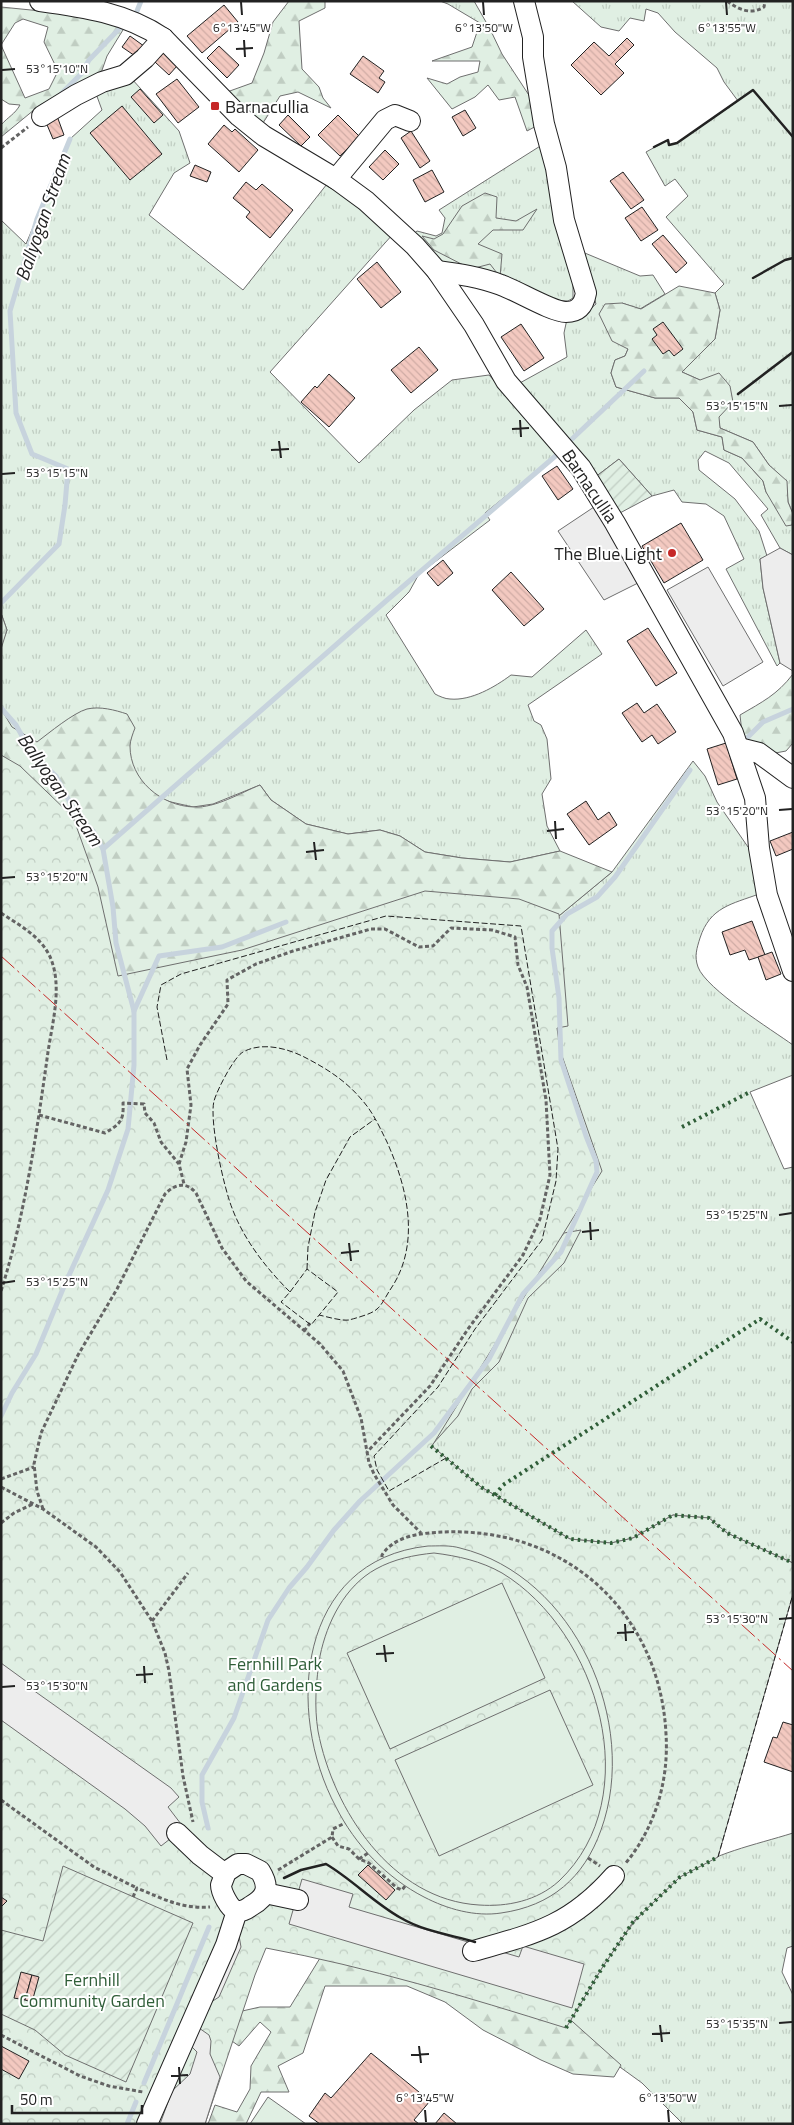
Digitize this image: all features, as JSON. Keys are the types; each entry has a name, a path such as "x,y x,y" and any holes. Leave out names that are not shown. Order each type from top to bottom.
{"street":[{"name":"Barnacullia","path":"40,1 91,9 133,21 163,38 179,51 224,102 258,131 336,179 366,201 399,230 436,271 474,325 506,381 581,468 615,523 733,733 755,798 759,848 768,895 793,971"},
{"path":"436,271 471,275 502,285 566,312 578,309 585,303 586,293 564,220 556,168 544,124 533,57 533,37 524,1"},
{"path":"42,116 76,95 102,82 125,75 163,38"},
{"path":"336,179 385,120 395,115 410,121"},
{"path":"739,748 759,753 793,778"},
{"path":"177,1833 200,1855 225,1874"},
{"path":"146,2124 226,1945 232,1905 221,1884 225,1874 238,1864 254,1866 264,1878 265,1893 262,1900 244,1910 232,1905"},
{"path":"473,1952 528,1936 559,1923 578,1911 600,1893 614,1876"},
{"path":"265,1893 298,1900"}],"path":[{"path":"728,1 750,12 757,12 764,7 765,1"},
{"path":"1,148 42,116"},
{"path":"1,913 43,944 54,966 56,992 39,1115 21,1208 1,1291"},
{"path":"179,1164 186,1142 191,1105 187,1069 200,1045 228,1004 227,980 266,961 371,929 385,929 419,947 432,946 451,928 492,930 515,937 518,965 527,987 546,1100 550,1174 540,1219 523,1255 468,1329 430,1386 367,1452"},
{"path":"39,1115 105,1133 116,1126 124,1117 123,1103 144,1104 145,1113 154,1123 161,1142 179,1164 184,1184"},
{"path":"43,1509 37,1491 34,1467 41,1433 78,1355 117,1289 165,1194 172,1188 184,1184 190,1186 196,1193 222,1248 241,1276 326,1350 343,1371 356,1404 374,1474 394,1505 421,1533"},
{"path":"304,1331 310,1323"},
{"path":"1,1479 34,1467"},
{"path":"1,1487 43,1509 96,1547 120,1572 152,1621 165,1653 174,1696 176,1729 183,1776 200,1855"},
{"path":"1,1523 14,1513 34,1504"},
{"path":"382,1557 382,1554 388,1547 421,1533 490,1533 510,1538 545,1550 575,1567 604,1590 631,1622 658,1678 666,1718 667,1760 660,1795 649,1829 614,1876"},
{"path":"152,1621 188,1573"},
{"path":"1,1800 94,1867 137,1888 176,1904 194,1908 232,1905"},
{"path":"345,1823 333,1829 332,1837 338,1846 349,1849 359,1859 369,1863 397,1888 402,1890 405,1886"},
{"path":"275,1872 332,1837"},
{"path":"359,1859 368,1853"},
{"path":"133,1897 137,1888"},
{"path":"1,2035 80,2076 109,2086 136,2090"}],"green space":[{"path":"289,1 325,1 325,8 299,21 302,69 319,87 323,98 331,108 298,92 280,96 263,123 227,92 252,83 264,53 273,22"},
{"path":"440,1 474,1 490,29 448,4"},
{"path":"572,1 793,1 793,514 788,502 786,481 769,465 753,442 720,428 718,417 700,380 682,372 715,339 720,310 715,293 724,284 666,217 688,196 675,179 665,186 646,152 668,140 669,145 677,143 738,101 724,82 717,68 675,32 658,13 646,9 644,21 630,18 619,31 601,27"},
{"path":"1,7 51,12 126,25 107,56 100,76 40,105 1,137 1,125 20,105 9,104 1,99","holes":["23,19 48,27 44,42 58,71 49,89 25,98 1,45 15,23"]},
{"path":"478,29 490,29 502,54 538,109 542,123 527,131 515,97 499,100 488,85 475,97 452,109 427,78 447,84 460,77 478,72 480,61 432,61 472,47"},
{"path":"131,78 179,131 190,163 174,173 149,215 243,290 327,184 393,234 270,372 359,463 414,410 452,380 489,375 559,453 485,513 490,520 419,574 409,592 386,615 435,694 448,699 466,698 474,695 498,684 511,675 532,677 586,630 602,654 528,705 534,721 541,725 547,739 551,779 542,794 547,826 560,851 510,862 462,858 425,852 400,836 380,830 348,834 306,824 271,800 260,785 213,804 193,807 171,802 33,761 1,717 1,646 7,630 1,613 1,220 26,244 70,139 102,110 95,91"},
{"path":"545,143 573,276 573,298 568,301 551,300 442,263 412,235 417,231 436,236 442,233 445,218 439,210"},
{"path":"485,193 497,197 496,218 516,221 537,209 523,230 493,230 478,244 502,254 500,277 490,264 471,269 434,250 422,236 434,239 443,234 462,206"},
{"path":"580,251 640,276 653,275 665,294 640,309 622,303 628,349 625,356 615,360 611,373 616,387 655,398 679,398 693,412 697,430 722,437 724,450 742,458 763,481 766,492 792,525 793,520 793,555 780,548 761,515 768,509 729,463 705,451 698,460 699,470 735,499 759,531 767,556 760,559 763,588 780,663 777,666 726,569 744,559 724,516 706,504 682,502 674,490 652,496 619,459 594,478 518,384 567,357 564,333 567,319 582,316 596,304"},
{"path":"679,286 715,293 720,310 715,339 682,372 700,380 719,373 730,386 733,402 719,417 720,428 753,442 769,465 787,481 788,502 793,514 792,525 786,526 766,492 763,481 742,458 724,450 722,437 697,430 693,412 679,398 655,398 616,387 611,373 615,360 625,356 628,349 612,341 599,314 605,304 622,303 641,309"},
{"path":"619,459 652,496 618,514 594,478"},
{"path":"1,613 7,630 1,649"},
{"path":"793,674 793,743 786,751 770,754 755,746 742,733 740,715 775,693"},
{"path":"102,708 127,714 135,728 130,746 135,770 150,789 170,802 202,807 228,799 260,785 271,800 306,824 348,834 380,830 400,836 425,852 462,858 510,862 560,851 612,872 554,920 167,1060 1,859 1,709 12,727 37,742 68,719 87,709"},
{"name":"Fernhill Park and Gardens","path":"1,755 20,766 73,817 98,887 118,976 242,950 425,891 519,899 559,914 568,1026 557,1028 560,1050 602,1171 432,1446 481,1487 570,1539 611,1543 633,1538 673,1515 709,1518 727,1533 793,1563 793,1594 718,1857 680,1877 633,1922 602,1968 566,2028 380,1973 266,1948 255,1975 205,2124 1,2124"},
{"path":"693,761 705,776 717,802 748,847 751,846 759,894 723,908 710,919 704,928 697,949 696,959 698,967 713,986 726,997 793,1045 793,1075 750,1092 784,1169 793,1167 793,1563 727,1533 709,1518 673,1515 633,1538 611,1543 570,1539 481,1487 431,1446 573,1091 560,1050 557,1028 554,920 612,872"},
{"path":"581,1230 564,1263 528,1298 499,1362 472,1389 458,1416 431,1446 528,1282 564,1233"},
{"path":"428,1546 448,1546 460,1548 501,1564 536,1589 565,1621 588,1659 604,1701 612,1745 611,1788 601,1830 585,1862 575,1876 563,1887 535,1904 501,1913 481,1914 461,1911 424,1897 397,1880 373,1859 362,1847 336,1807 320,1769 310,1728 308,1686 314,1646 328,1610 351,1579 384,1557","holes":["434,1553 486,1565 502,1573 536,1599 564,1634 586,1674 600,1717 605,1762 601,1806 586,1846 559,1881 550,1888 531,1898 511,1904 479,1905 448,1899 419,1887 394,1869 372,1846 353,1819 337,1791 318,1731 316,1693 320,1656 327,1630 339,1606 355,1585 376,1569 412,1556"]},
{"path":"502,1583 545,1678 390,1749 347,1653"},
{"path":"550,1690 593,1785 439,1856 395,1760"},
{"path":"793,1833 793,1946 787,1948 782,1972 793,1995 793,2124 683,2124 642,2083 566,2028 616,1947 645,1909 662,1892 680,1877 706,1862 734,1850"},
{"name":"Fernhill Community Garden","path":"63,1866 193,1923 126,2082 65,2055 35,2030 1,2014 1,1930 43,1941"},
{"path":"328,1945 564,2014 621,2065 614,2077 573,2074 483,2030 445,2002 407,1986 325,1986 303,2053 278,2066 289,2092 261,2092 246,2124 208,2124 215,2105 237,2112 250,2089 251,2066 271,2032 260,2022 239,2046 202,2020 260,2007 290,2007"},
{"path":"268,2097 306,2124 250,2124"}],"shaded area":[{"name":"The Blue Light","path":"594,507 642,581 604,600 558,531"},
{"path":"780,548 793,555 793,671 780,663 763,588 760,559"},
{"name":"The Blue Light","path":"708,567 763,662 723,686 667,590"},
{"path":"1,1663 34,1687 33,1690 171,1788 179,1797 168,1807 184,1828 161,1846 145,1826 125,1809 1,1720"},
{"path":"302,1879 353,1894 349,1907 519,1957 523,1946 584,1964 572,2008 289,1924"},
{"path":"238,1930 241,1947 219,1997 208,2004"},
{"path":"199,2028 209,2035 211,2041 210,2054 220,2077 205,2124 160,2124 172,2091 190,2074 197,2052 191,2046"}],"building":[{"path":"224,5 238,22 202,53 187,36"},
{"path":"130,36 148,49 141,60 122,47"},
{"path":"627,38 634,45 615,64 624,73 601,95 571,65 594,42 609,56"},
{"path":"219,46 239,65 227,78 207,58"},
{"path":"163,53 177,66 169,75 155,62"},
{"path":"363,56 384,71 379,78 385,82 378,93 350,74"},
{"path":"177,79 199,107 178,123 156,94"},
{"path":"140,89 163,115 154,123 131,97"},
{"path":"122,106 162,154 130,180 90,133"},
{"path":"465,110 476,128 463,136 452,117"},
{"path":"288,115 310,137 301,146 279,125"},
{"path":"338,115 360,137 340,156 318,135"},
{"path":"57,116 64,135 53,139 45,120"},
{"path":"224,125 232,132 235,129 258,150 239,172 208,144"},
{"path":"411,131 430,161 420,168 401,138"},
{"path":"385,150 399,164 383,180 369,167"},
{"path":"195,165 211,172 207,182 190,176"},
{"path":"432,170 444,192 425,202 413,180"},
{"path":"623,172 644,200 631,209 610,181"},
{"path":"246,182 256,190 262,184 293,210 270,238 246,217 250,212 233,198"},
{"path":"642,207 658,230 641,241 625,218"},
{"path":"663,235 687,263 676,273 652,244"},
{"path":"377,262 401,292 381,308 357,279"},
{"path":"663,322 683,349 674,356 669,350 663,354 652,339 657,335 653,329"},
{"path":"521,324 544,358 524,371 501,337"},
{"path":"419,347 438,370 411,393 391,370"},
{"path":"329,374 355,398 329,427 301,402"},
{"path":"557,466 573,489 558,500 542,476"},
{"name":"The Blue Light","path":"681,523 703,560 664,583 642,546"},
{"path":"443,560 453,573 438,586 427,573"},
{"path":"511,572 544,609 524,626 492,590"},
{"path":"648,628 677,673 656,686 627,641"},
{"path":"637,703 644,713 657,704 676,732 658,744 652,735 642,742 622,713"},
{"path":"726,743 737,779 718,785 707,749"},
{"path":"586,801 598,820 609,812 617,825 589,845 567,814"},
{"path":"793,832 793,849 776,856 770,841"},
{"path":"752,921 765,955 749,960 745,950 730,955 722,932"},
{"path":"772,952 781,974 766,980 758,957"},
{"path":"783,1722 793,1725 793,1772 764,1762 773,1737 777,1738"},
{"path":"368,1865 395,1890 386,1900 358,1875"},
{"path":"1,1897 7,1901 1,1907"},
{"path":"21,1972 32,1975 25,2000 14,1998"},
{"path":"32,1975 39,1977 32,2002 25,2000"},
{"path":"1,2046 29,2061 19,2079 1,2069"},
{"path":"371,2053 430,2101 414,2120 419,2124 320,2124 309,2116 325,2093 331,2098"},
{"path":"444,2113 457,2124 435,2124"}],"waterway":[{"name":"Ballyogan Stream","path":"137,11 141,1"},
{"name":"Ballyogan Stream","path":"61,94 81,74 89,60 121,27"},
{"name":"Ballyogan Stream","path":"1,603 59,544 65,505 68,469 32,454 16,413 10,311 37,219 70,139"},
{"path":"572,439 644,371"},
{"path":"103,849 386,601 559,453"},
{"name":"Ballyogan Stream","path":"1,708 16,725 32,754 56,776 75,812 93,831 103,849 113,907 116,943 134,1011 134,1065 128,1129 108,1190 65,1284 36,1354 12,1393 1,1416"},
{"path":"745,740 763,722 793,709"},
{"path":"208,1828 202,1802 202,1775 234,1718 268,1620 289,1588 334,1530 360,1501 434,1433 489,1359 523,1294 561,1252 597,1172 596,1161 561,1060 559,998 552,948 552,931 567,914 597,897 615,877 690,770"},
{"path":"134,1011 159,956 222,947 286,922"},
{"path":"144,2083 209,1927"},
{"path":"127,2124 136,2102"}],"hedge":[{"path":"682,1127 750,1092"},
{"path":"495,1495 503,1485 760,1319 793,1342"},
{"path":"431,1446 481,1487 570,1539 611,1543 633,1538 673,1515 709,1518 727,1533 793,1563"},
{"path":"566,2028 602,1968 633,1922 680,1877 718,1857"}],"fence":[{"path":"167,1060 157,1007 161,985 181,974 386,916 521,926 558,1149 556,1181 542,1240 475,1329 438,1387 374,1456 377,1470 389,1491 446,1458"},
{"path":"290,1292 307,1269 338,1292 311,1325 281,1302 290,1292 256,1253 237,1220 225,1186 215,1138 213,1111 214,1101 219,1089 239,1055 259,1047 285,1049 301,1055 344,1082 373,1115 387,1142 401,1179 408,1217 406,1254 400,1273 381,1305 372,1313 349,1320 330,1318 323,1316 319,1315"},
{"path":"307,1269 308,1247 315,1212 326,1180 350,1137 375,1119"},
{"path":"718,1857 793,1594"}],"wall":[{"path":"654,147 668,140 669,145 677,143 753,90 793,137"},
{"path":"753,278 785,260 793,258"},
{"path":"738,394 793,352"},
{"path":"284,1878 301,1870 326,1864 391,1912 410,1922 475,1942"}],"power":[{"path":"1,956 793,1671"}],"place":[{"name":"Barnacullia","path":"215,106"},
{"name":"The Blue Light","path":"672,553"}]}
